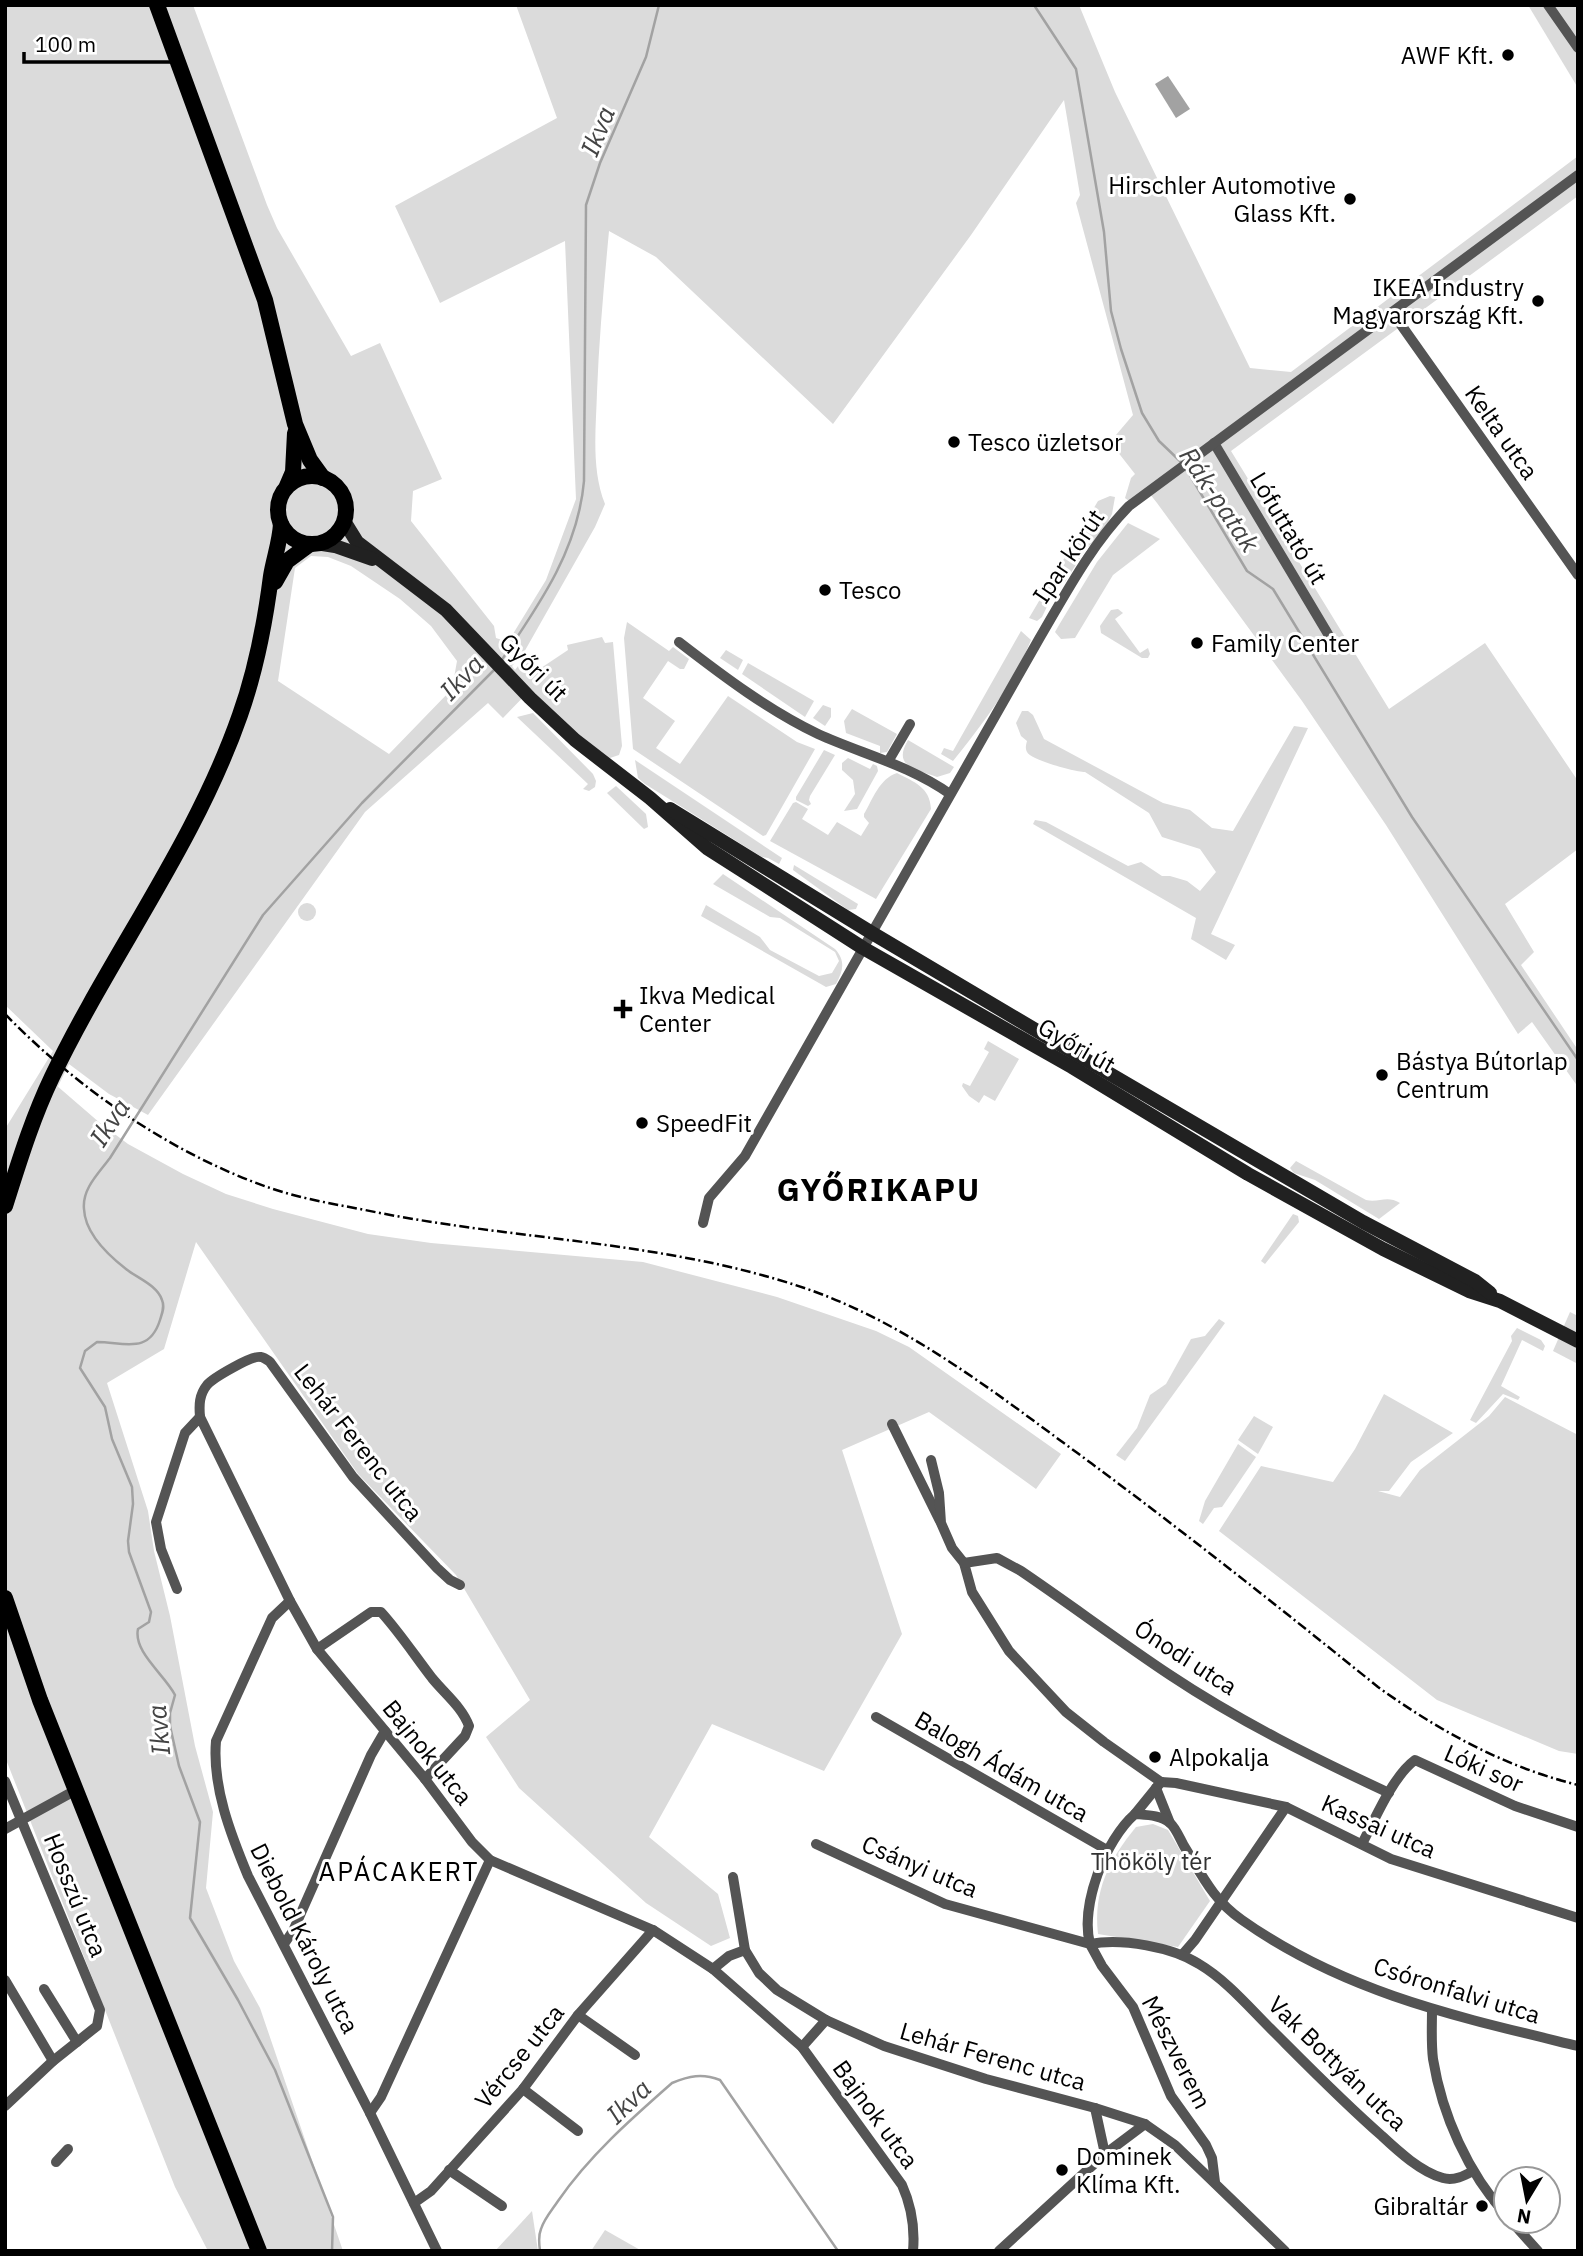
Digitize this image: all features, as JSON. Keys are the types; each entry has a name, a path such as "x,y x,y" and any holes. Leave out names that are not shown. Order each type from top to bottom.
{"main road":[{"path":"157,5 265,300 295,424 310,460 323,478"},
{"path":"5,1206 26,1138 52,1078 183,841 216,775 245,701 259,650 281,539 279,503 293,472 295,424"},
{"path":"270,591 288,561 313,543 329,539 344,522 344,499 333,484 323,478 300,478 286,488"},
{"name":"Győri út","path":"344,522 357,542 446,610 575,740 650,798 707,848 863,948 1072,1067 1248,1174 1394,1254 1469,1291 1500,1301 1578,1341"},
{"path":"281,524 294,539 313,543"},
{"name":"Győri út","path":"313,543 335,546 389,564"},
{"name":"Győri út","path":"650,798 872,933 1363,1222 1475,1282 1500,1301"},
{"path":"5,1598 40,1700 259,2251"}],"street":[{"path":"1548,5 1578,48"},
{"name":"Ipar körút","path":"703,1223 709,1198 745,1156 1086,559 1115,521 1129,506 1578,175"},
{"name":"Kelta utca","path":"1392,312 1578,575"},
{"name":"Lófuttató út","path":"1214,443 1328,635"},
{"path":"679,642 791,720 825,737 889,760 950,794"},
{"path":"889,760 910,724"},
{"name":"Lehár Ferenc utca","path":"200,1417 199,1399 207,1385 255,1357 270,1362 353,1477 437,1568 460,1585"},
{"path":"177,1589 161,1549 156,1522 185,1433 200,1417"},
{"name":"Bajnok utca","path":"200,1417 290,1601 317,1649 425,1779 472,1842 490,1860 653,1930 713,1969 802,2047 902,2185 910,2208 913,2251"},
{"path":"892,1424 952,1548 964,1563 972,1592 986,1618 1009,1651 1066,1712 1159,1785 1170,1823 1219,1902"},
{"path":"931,1460 939,1493 942,1523"},
{"name":"Ónodi utca","path":"964,1563 997,1558 1050,1590 1169,1674 1225,1709 1273,1737 1389,1793"},
{"name":"Diebold Károly utca","path":"290,1601 272,1618 216,1741 215,1757 221,1793 235,1845 248,1876 370,2113 435,2249"},
{"path":"317,1649 371,1612 381,1612 390,1622 464,1714 469,1726 465,1736 425,1779"},
{"name":"Balogh Ádám utca","path":"876,1717 1107,1850"},
{"path":"284,1944 293,1931 371,1755 385,1731"},
{"name":"Lóki sor","path":"1389,1793 1415,1760 1515,1806 1578,1827"},
{"name":"Hosszú utca","path":"5,1781 100,2010 97,2026 77,2042"},
{"name":"Kassai utca","path":"1159,1785 1176,1783 1286,1807 1391,1859 1578,1918"},
{"path":"1159,1785 1120,1829 1107,1850 1093,1894 1087,1932 1090,1944 1114,1942 1182,1955 1286,1807"},
{"path":"5,1829 76,1790"},
{"path":"1362,1844 1389,1793"},
{"path":"1135,1814 1153,1815 1170,1823"},
{"name":"Csányi utca","path":"816,1844 945,1904 1090,1944"},
{"path":"370,2113 381,2097 490,1860"},
{"name":"Lehár Ferenc utca","path":"733,1877 745,1950 759,1973 777,1990 826,2020 884,2046 1144,2124 1175,2145 1285,2251"},
{"name":"Csóronfalvi utca","path":"1219,1902 1244,1922 1311,1962 1395,1999 1512,2032 1578,2046"},
{"name":"Vércse utca","path":"414,2203 431,2191 523,2089 578,2015 653,1930"},
{"name":"Mészverem","path":"1090,1944 1102,1966 1133,2007 1171,2096 1206,2145 1212,2158 1215,2182"},
{"path":"713,1969 729,1955 745,1950"},
{"name":"Vak Bottyán utca","path":"1182,1955 1216,1975 1353,2111 1394,2147 1433,2175 1447,2179 1461,2178 1473,2171"},
{"path":"5,1980 53,2062"},
{"path":"5,2106 77,2042 44,1989"},
{"path":"1432,2010 1436,2073 1451,2124 1473,2171 1492,2196"},
{"path":"578,2015 635,2055"},
{"path":"802,2047 826,2020"},
{"path":"523,2089 578,2131"},
{"path":"1096,2108 1105,2154"},
{"path":"999,2251 1105,2154 1144,2124"},
{"path":"56,2162 68,2149"},
{"path":"449,2170 502,2206"},
{"path":"1524,2235 1538,2251"}],"green space":[{"path":"5,5 193,5 277,228 351,356 380,343 442,479 413,491 411,521 494,626 496,638 508,642 546,580 576,499 565,241 440,303 395,206 557,118 516,5 1079,5 1115,92 1250,368 1291,372 1578,156 1578,196 1231,451 1389,709 1485,643 1578,781 1578,849 1505,904 1534,952 1521,965 1578,1050 1578,1087 1532,1022 1518,1034 1386,825 1302,701 1157,503 1146,489 1129,501 1125,498 1131,478 1135,474 1110,442 1133,415 1076,203 1080,195 1064,100 971,235 833,424 656,257 609,231 595,434 598,477 605,504 595,527 523,654 512,666 515,670 526,656 541,668 568,650 567,645 602,637 605,643 613,642 622,746 619,755 610,758 599,750 559,717 531,689 503,718 488,703 365,812 148,1115 109,1094 69,1064 56,1085 128,1144 226,1194 273,1209 368,1234 431,1243 643,1262 777,1297 876,1331 909,1347 1061,1454 1036,1489 929,1412 842,1450 902,1634 824,1771 712,1724 649,1837 718,1894 730,1938 711,1946 646,1903 519,1788 486,1737 530,1700 456,1575 358,1474 196,1242 164,1349 107,1383 148,1511 195,1746 213,1812 206,1888 234,1961 260,2008 343,2251 208,2251 175,2187 5,1757 5,1129 53,1051 5,1005","holes":["311,556 328,557 351,566 400,599 431,626 457,661 452,689 389,754 278,681 295,568"]},
{"path":"1528,5 1578,5 1578,88"},
{"path":"1110,496 1115,497 1112,514 1106,526 1084,552 1065,582 1055,590 1042,617 1037,621 1029,618 1098,501"},
{"path":"1128,523 1160,539 1113,575 1075,638 1061,639 1055,632 1059,625 1097,562"},
{"path":"1118,609 1123,613 1115,619 1140,653 1148,648 1148,658 1142,658 1101,633 1100,626 1111,610"},
{"path":"627,622 669,651 673,647 689,659 684,669 668,661 643,698 675,721 656,748 680,764 728,696 797,742 815,749 766,835 763,836 633,749 624,638"},
{"path":"1021,631 1031,640 996,703 953,761 941,754 944,748 953,751"},
{"path":"726,650 743,660 738,670 720,658"},
{"path":"748,663 814,701 805,717 742,674"},
{"path":"823,705 831,708 831,717 825,726 813,718"},
{"path":"852,709 897,734 887,752 880,753 880,746 846,733 844,721"},
{"path":"1022,711 1033,715 1044,739 1163,803 1190,810 1212,828 1233,831 1294,726 1308,728 1211,934 1235,945 1226,960 1191,939 1196,918 1033,824 1035,820 1046,822 1128,866 1141,862 1162,876 1187,881 1200,891 1216,872 1200,849 1162,837 1149,813 1085,772 1054,765 1030,755 1026,749 1027,741 1021,736 1016,723"},
{"path":"533,713 593,774 595,787 589,791 583,789 588,784 517,717"},
{"path":"908,740 954,767 950,773 937,777 909,766 903,756"},
{"path":"824,750 835,755 810,796 811,804 808,806 796,800 796,797"},
{"path":"848,758 870,769 873,764 878,771 857,809 844,811 855,794 853,780 842,770 842,763"},
{"path":"635,760 782,858 779,864 762,857 645,784 638,778"},
{"path":"897,773 924,790 931,809 876,899 770,841 796,802 808,809 802,819 828,835 837,822 861,836 869,823 864,814 874,796 886,780"},
{"path":"616,786 646,814 648,827 644,829 607,793"},
{"path":"794,865 858,904 856,909 848,910 793,870"},
{"path":"723,874 835,949 841,958 842,966 836,984 826,987 701,916 706,905 760,937 770,950 819,976 832,973 839,961 835,952 780,918 770,917 713,884"},
{"path":"307,903 313,906 316,912 313,918 307,921 301,918 298,912 301,906"},
{"path":"988,1041 1019,1059 995,1101 984,1095 979,1103 969,1096 962,1086 963,1083 970,1086 989,1052 984,1049"},
{"path":"1296,1161 1366,1200 1391,1200 1400,1203 1379,1219 1315,1180 1294,1173 1290,1168"},
{"path":"1293,1214 1298,1216 1299,1222 1265,1264 1261,1261"},
{"path":"1570,1312 1578,1316 1578,1364 1553,1351"},
{"path":"1219,1319 1225,1323 1125,1461 1116,1455 1137,1428 1150,1395 1166,1384 1191,1339 1205,1336"},
{"path":"1517,1328 1541,1340 1545,1346 1543,1351 1522,1340 1501,1386 1520,1397 1518,1400 1503,1394 1476,1423 1470,1420"},
{"path":"1384,1394 1453,1433 1411,1462 1389,1491 1378,1491 1400,1497 1420,1470 1489,1416 1505,1397 1578,1435 1578,1754 1559,1751 1437,1700 1219,1531 1261,1466 1333,1482 1355,1449"},
{"path":"1254,1416 1273,1427 1258,1454 1238,1440"},
{"path":"1238,1444 1256,1457 1222,1507 1214,1508 1203,1524 1199,1521 1205,1501"},
{"name":"Thököly tér","path":"1153,1824 1168,1830 1210,1901 1178,1947 1098,1934 1098,1904 1111,1864 1136,1827"},
{"path":"532,2211 538,2251 495,2251"},
{"path":"605,2230 642,2251 591,2251"}],"shaded area":[{"path":"1168,76 1190,109 1176,118 1155,84"}],"waterway":[{"name":"Ikva","path":"501,661 554,576 574,530 580,506 584,481 586,205 600,163 646,57 659,5"},
{"name":"Rák-patak","path":"1034,5 1076,69 1104,232 1111,311 1142,413 1159,441 1181,462 1191,477 1247,571 1273,589 1412,817 1578,1060"},
{"name":"Ikva","path":"332,2251 333,2217 275,2070 190,1918 200,1822 179,1766 170,1726 175,1695 140,1646 138,1629 149,1622 151,1612 129,1552 132,1487 112,1439 105,1407 80,1368 85,1351 97,1342 134,1344 149,1338 160,1320 163,1303 156,1290 119,1263 99,1243 88,1227 84,1202 92,1182 110,1158 263,915 362,803 495,669"},
{"name":"Ikva","path":"540,2251 539,2234 546,2218 570,2184 597,2153 672,2083 701,2076 720,2080 838,2251"}],"railway":[{"path":"5,1014 64,1068 129,1117 199,1158 273,1189 319,1201 421,1220 703,1261 759,1274 813,1291 879,1320 973,1377 1032,1420 1181,1531 1401,1703 1449,1733 1499,1758 1578,1785"}],"place":[{"name":"AWF Kft.","path":"1508,55"},
{"name":"Hirschler Automotive Glass Kft.","path":"1350,199"},
{"name":"IKEA Industry Magyarország Kft.","path":"1538,301"},
{"name":"Tesco üzletsor","path":"954,442"},
{"name":"Tesco","path":"825,590"},
{"name":"Family Center","path":"1197,643"},
{"name":"Ikva Medical Center","path":"623,1009"},
{"name":"Bástya Bútorlap Centrum","path":"1382,1075"},
{"name":"SpeedFit","path":"642,1123"},
{"name":"Alpokalja","path":"1155,1757"},
{"name":"Dominek Klíma Kft.","path":"1062,2170"},
{"name":"Gibraltár","path":"1482,2206"}],"district":[{"name":"GYŐRIKAPU","path":"879,1189"},
{"name":"APÁCAKERT","path":"399,1871"}]}
